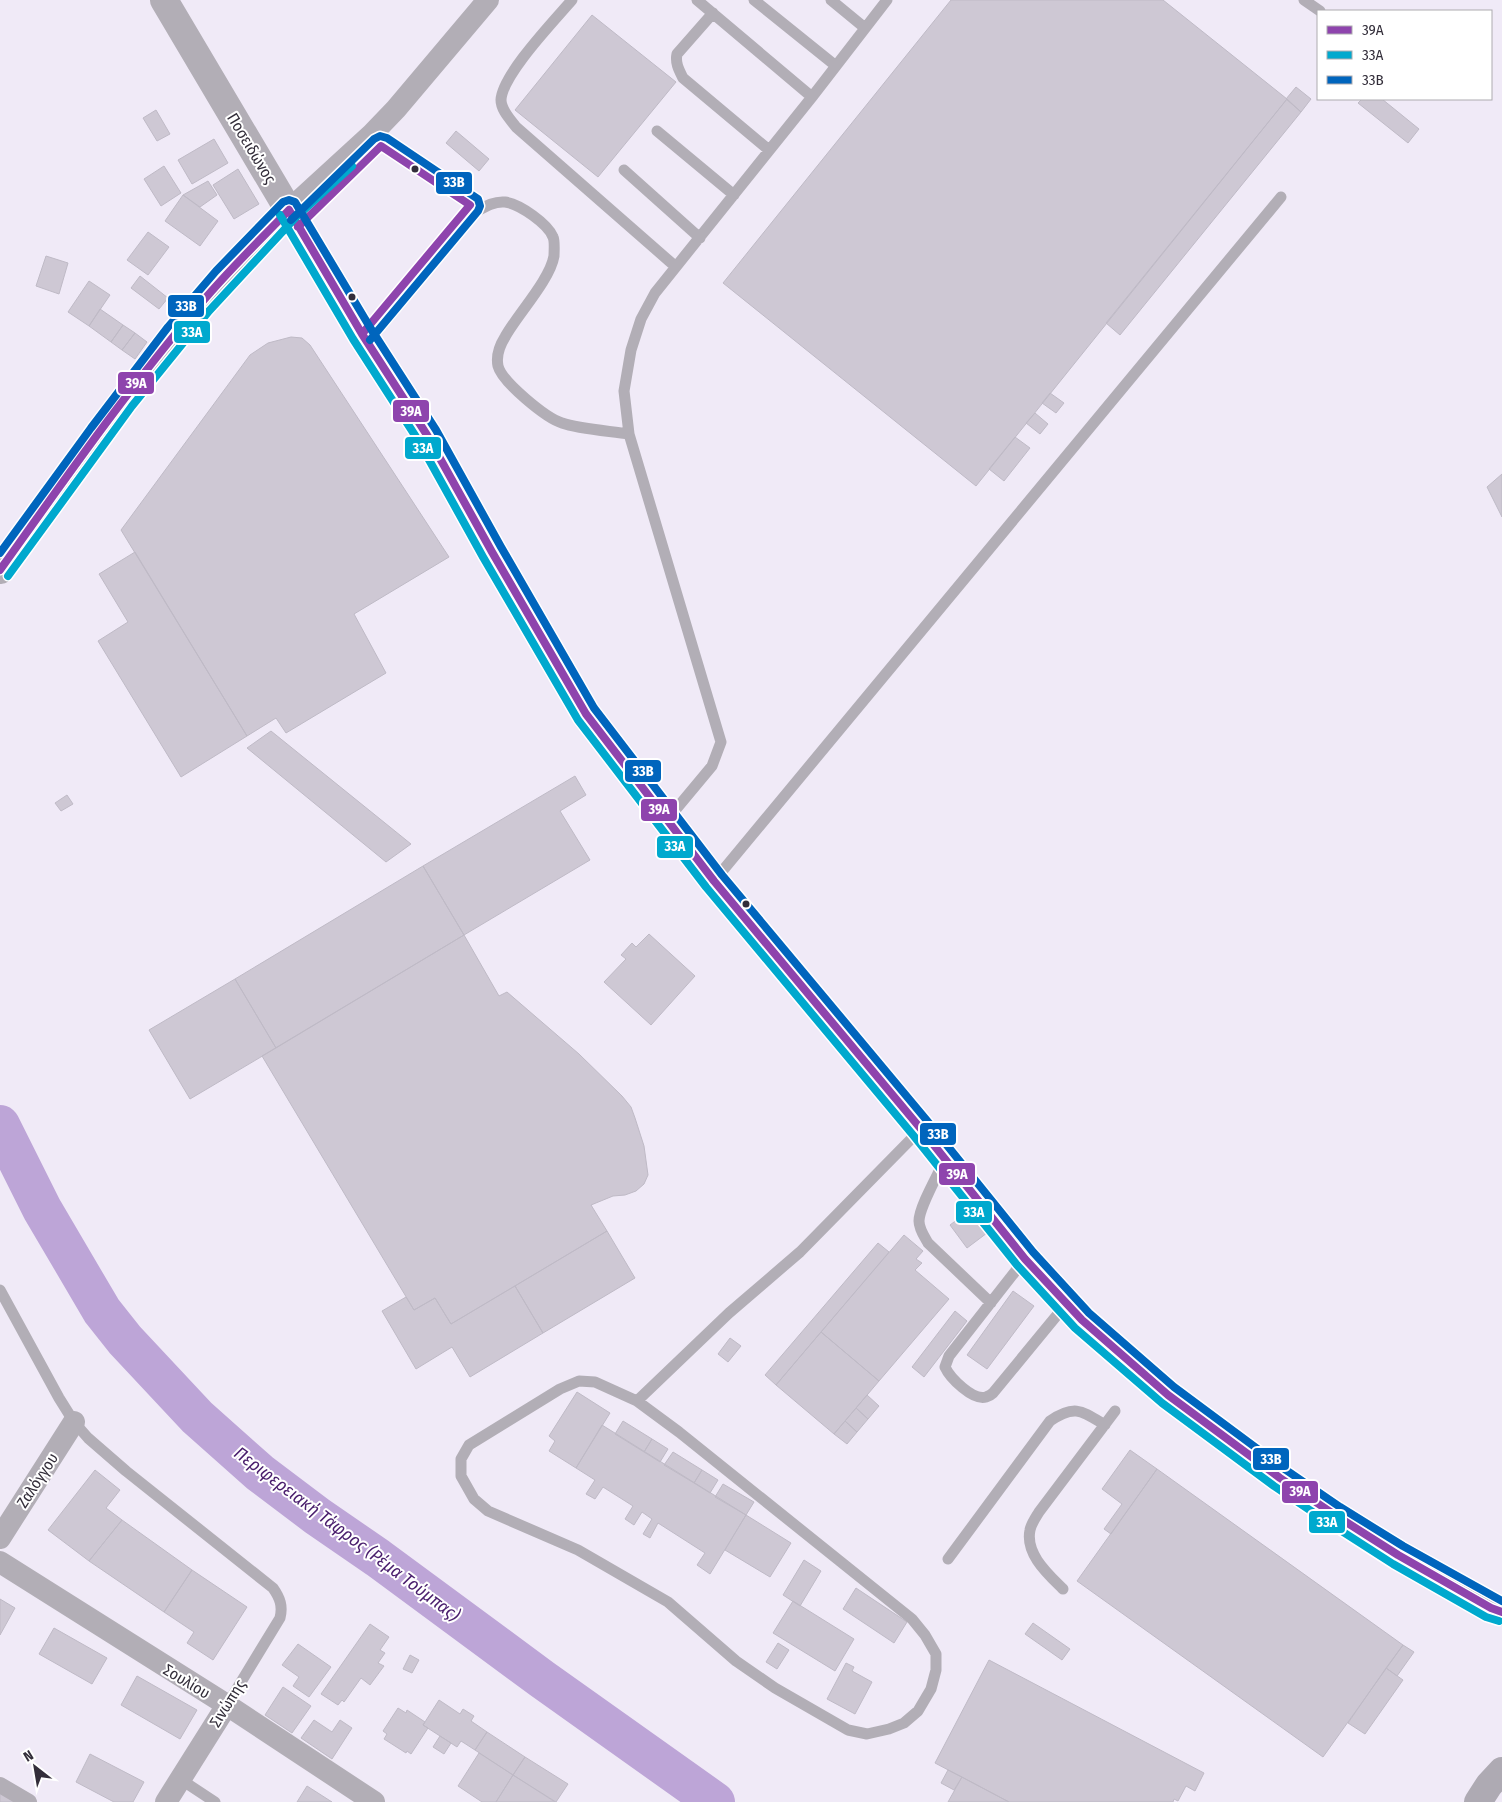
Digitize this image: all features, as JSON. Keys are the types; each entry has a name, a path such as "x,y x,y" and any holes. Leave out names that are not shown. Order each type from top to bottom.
{"highway":[{"path":"1478,1802 1489,1785 1502,1771"}],"street":[{"name":"Ποσειδώνος","path":"164,0 368,342 427,435 586,714 714,880 921,1129 1025,1260 1082,1320 1168,1395 1280,1478 1398,1555 1498,1613"},
{"path":"0,570 124,400 201,304 289,210 372,134 396,109 488,0"},
{"name":"Ζαλόγγου","path":"0,1538 74,1422"},
{"name":"Σουλίου","path":"0,1562 227,1705 374,1802"},
{"name":"Σινώπης","path":"166,1802 227,1705"},
{"path":"0,1785 30,1802"}],"lane":[{"path":"572,0 511,73 503,88 501,102 507,116 516,127 676,267"},
{"path":"697,0 812,97"},
{"path":"754,0 836,66"},
{"path":"831,0 865,28"},
{"path":"667,820 712,766 720,742 629,434 624,390 631,350 640,320 655,292 700,238 887,0"},
{"path":"1304,0 1319,10"},
{"path":"713,13 677,54 678,67 683,78 769,150"},
{"path":"657,131 734,195"},
{"path":"624,170 700,238"},
{"path":"714,880 1281,197"},
{"path":"368,342 477,211 489,204 505,202 522,208 539,220 553,238 554,256 548,272 504,338 498,354 498,367 505,379 549,418 563,424 629,434"},
{"path":"637,1401 729,1313 800,1252 921,1129"},
{"path":"945,1159 922,1211 919,1222 922,1232 928,1243 991,1302"},
{"path":"1025,1260 949,1356 945,1367 950,1376 975,1397 985,1398 993,1393 1066,1303"},
{"path":"0,1290 74,1422"},
{"path":"579,1381 595,1382 637,1401 679,1432 912,1619 925,1635 936,1654 936,1670 931,1689 918,1711 904,1723 889,1729 867,1734 848,1730 775,1688 736,1661 668,1602 578,1550 488,1511 474,1499 461,1476 461,1459 469,1445 560,1390 579,1381"},
{"path":"948,1559 1050,1421 1076,1410 1105,1425"},
{"path":"1063,1589 1039,1565 1031,1548 1030,1530 1039,1512 1115,1411"},
{"name":"Σινώπης","path":"74,1422 88,1438 126,1471 273,1588 279,1596 282,1610 280,1618 227,1705"},
{"path":"180,1779 215,1802"}],"path":[{"path":"381,146 470,205"}],"building":[{"path":"951,0 1163,0 1287,99 976,486 723,283"},
{"path":"592,15 676,82 598,177 515,110"},
{"path":"1296,87 1311,99 1301,112 1286,99"},
{"path":"1287,99 1301,112 1120,335 1106,323"},
{"path":"1361,100 1383,100 1419,129 1408,143 1358,103"},
{"path":"156,110 170,134 157,141 143,118"},
{"path":"456,131 489,159 479,171 446,143"},
{"path":"214,139 228,163 192,184 178,160"},
{"path":"164,166 181,193 161,206 144,179"},
{"path":"238,169 259,204 234,219 213,185"},
{"path":"208,181 217,195 200,207 183,195"},
{"path":"183,195 218,221 200,246 165,221"},
{"path":"148,232 169,247 148,275 127,260"},
{"path":"46,256 68,263 59,294 36,286"},
{"path":"140,276 168,298 159,309 131,288"},
{"path":"89,281 110,295 89,326 68,312"},
{"path":"100,309 123,325 111,342 89,326"},
{"path":"123,325 135,333 122,350 111,342"},
{"path":"135,333 147,342 135,359 122,350"},
{"path":"291,337 302,338 310,345 449,557 354,614 386,673 286,733 276,718 247,736 121,530 250,355 268,343"},
{"path":"1050,393 1064,403 1056,413 1042,403"},
{"path":"1035,413 1048,424 1040,434 1026,423"},
{"path":"1015,437 1030,448 1004,481 989,469"},
{"path":"1502,474 1502,517 1487,487"},
{"path":"135,552 247,736 181,777 98,641 128,622 99,574"},
{"path":"271,731 411,844 386,862 247,748"},
{"path":"575,776 586,795 560,811 590,860 464,935 423,866"},
{"path":"67,795 73,804 61,811 55,803"},
{"path":"423,866 464,935 276,1048 235,979"},
{"path":"649,934 695,976 651,1025 604,982 626,959 621,955 632,943 636,947"},
{"path":"464,935 499,996 507,992 579,1054 631,1107 644,1146 648,1175 644,1184 636,1191 625,1195 613,1196 591,1205 607,1231 451,1324 435,1298 414,1310 262,1056"},
{"path":"235,979 276,1048 190,1099 149,1030"},
{"path":"970,1210 987,1233 967,1248 950,1225"},
{"path":"607,1231 635,1278 543,1333 515,1286"},
{"path":"904,1235 923,1251 916,1259 922,1263 915,1270 949,1299 879,1381 821,1332"},
{"path":"878,1243 889,1252 776,1385 765,1375"},
{"path":"515,1286 543,1333 470,1377 452,1347 416,1369 382,1311 406,1297 414,1310 435,1298 451,1324"},
{"path":"1013,1291 1034,1306 987,1369 967,1355"},
{"path":"955,1311 967,1321 924,1377 912,1367"},
{"path":"821,1332 879,1381 834,1434 776,1385"},
{"path":"730,1338 741,1346 728,1362 718,1354"},
{"path":"577,1392 610,1413 576,1468 549,1451 555,1441 549,1436"},
{"path":"867,1395 879,1406 868,1419 856,1408"},
{"path":"856,1408 868,1419 857,1432 845,1421"},
{"path":"623,1421 652,1439 644,1452 615,1434"},
{"path":"845,1421 857,1432 847,1444 834,1434"},
{"path":"602,1425 746,1515 710,1574 697,1565 705,1553 658,1523 650,1538 643,1534 652,1519 642,1512 634,1525 625,1519 633,1506 603,1487 595,1499 586,1494 595,1480 576,1468"},
{"path":"652,1439 668,1449 660,1462 644,1452"},
{"path":"1130,1450 1157,1469 1111,1534 1104,1529 1122,1504 1102,1489"},
{"path":"673,1452 702,1470 694,1483 664,1465"},
{"path":"1157,1469 1403,1645 1323,1757 1077,1581"},
{"path":"95,1470 120,1490 106,1508 122,1520 89,1561 48,1530"},
{"path":"702,1470 718,1480 710,1493 694,1483"},
{"path":"723,1484 754,1502 746,1515 715,1497"},
{"path":"746,1515 791,1543 770,1577 725,1550"},
{"path":"122,1520 192,1570 164,1612 89,1561"},
{"path":"804,1560 821,1571 800,1606 783,1595"},
{"path":"192,1570 247,1607 213,1660 187,1643 194,1632 164,1612"},
{"path":"856,1588 907,1622 894,1643 843,1609"},
{"path":"0,1599 15,1608 0,1635"},
{"path":"793,1601 854,1639 835,1671 773,1633"},
{"path":"1033,1623 1070,1649 1062,1660 1025,1634"},
{"path":"370,1624 389,1637 380,1650 385,1653 378,1663 384,1666 370,1685 361,1678 344,1702 342,1700 338,1705 321,1694"},
{"path":"54,1628 107,1658 92,1684 39,1654"},
{"path":"778,1643 789,1650 777,1669 766,1662"},
{"path":"298,1644 331,1667 309,1697 293,1686 299,1677 282,1665"},
{"path":"1403,1645 1414,1652 1397,1676 1386,1668"},
{"path":"410,1655 419,1660 412,1673 403,1669"},
{"path":"989,1660 1204,1773 1195,1791 1186,1786 1178,1801 1174,1799 1173,1802 1009,1802 935,1763"},
{"path":"846,1663 854,1667 852,1671 872,1682 855,1714 827,1699"},
{"path":"1386,1668 1403,1680 1365,1734 1348,1723"},
{"path":"137,1676 197,1710 180,1739 121,1705"},
{"path":"283,1687 311,1706 292,1733 265,1715"},
{"path":"439,1700 460,1714 463,1709 474,1716 471,1721 487,1732 475,1750 461,1741 457,1747 423,1725"},
{"path":"398,1708 406,1713 407,1710 425,1722 423,1725 428,1728 411,1754 407,1751 406,1753 384,1739 387,1734 383,1731"},
{"path":"314,1720 332,1732 340,1720 352,1728 332,1759 301,1738"},
{"path":"487,1732 525,1757 513,1775 475,1750"},
{"path":"440,1736 451,1743 444,1754 433,1747"},
{"path":"479,1753 513,1775 496,1802 482,1802 458,1786"},
{"path":"90,1754 144,1782 133,1802 114,1802 76,1782"},
{"path":"525,1757 568,1784 556,1802 513,1775"},
{"path":"948,1770 962,1777 954,1790 941,1783"},
{"path":"513,1775 555,1802 496,1802"},
{"path":"962,1777 1009,1802 948,1802"},
{"path":"0,1786 28,1802 0,1802"},
{"path":"307,1786 332,1802 297,1802"}],"waterway":[{"name":"Περιφερειακή Τάφρος (Ρέμα Τούμπας)","path":"0,1125 42,1209 102,1311 125,1340 197,1417 260,1473 317,1516 715,1802"}],"transit line":[{"name":"33Β","path":"291,220 374,139 380,136 387,138 478,199 480,206 478,211 370,340"},
{"name":"39Α","path":"298,227 381,146 470,205 362,334"},
{"name":"33A","path":"8,576 132,406 209,311 296,217 352,166"},
{"name":"33Β","path":"0,553 91,428 168,327 216,271 283,202 289,200 295,202 371,329 436,430 594,708 722,875 929,1123 1033,1252 1089,1313 1174,1387 1286,1470 1340,1507 1403,1546 1502,1601"},
{"name":"39Α","path":"289,210 362,334 427,435 586,714 714,881 921,1129 1025,1259 1082,1320 1168,1395 1280,1478 1398,1555 1491,1608 1502,1612"},
{"name":"39Α","path":"0,570 98,433 176,333 224,278 289,210"},
{"name":"33A","path":"280,215 353,339 418,440 483,557 578,720 706,887 913,1135 1017,1265 1075,1328 1162,1403 1274,1486 1393,1564 1486,1617 1499,1621"}]}
